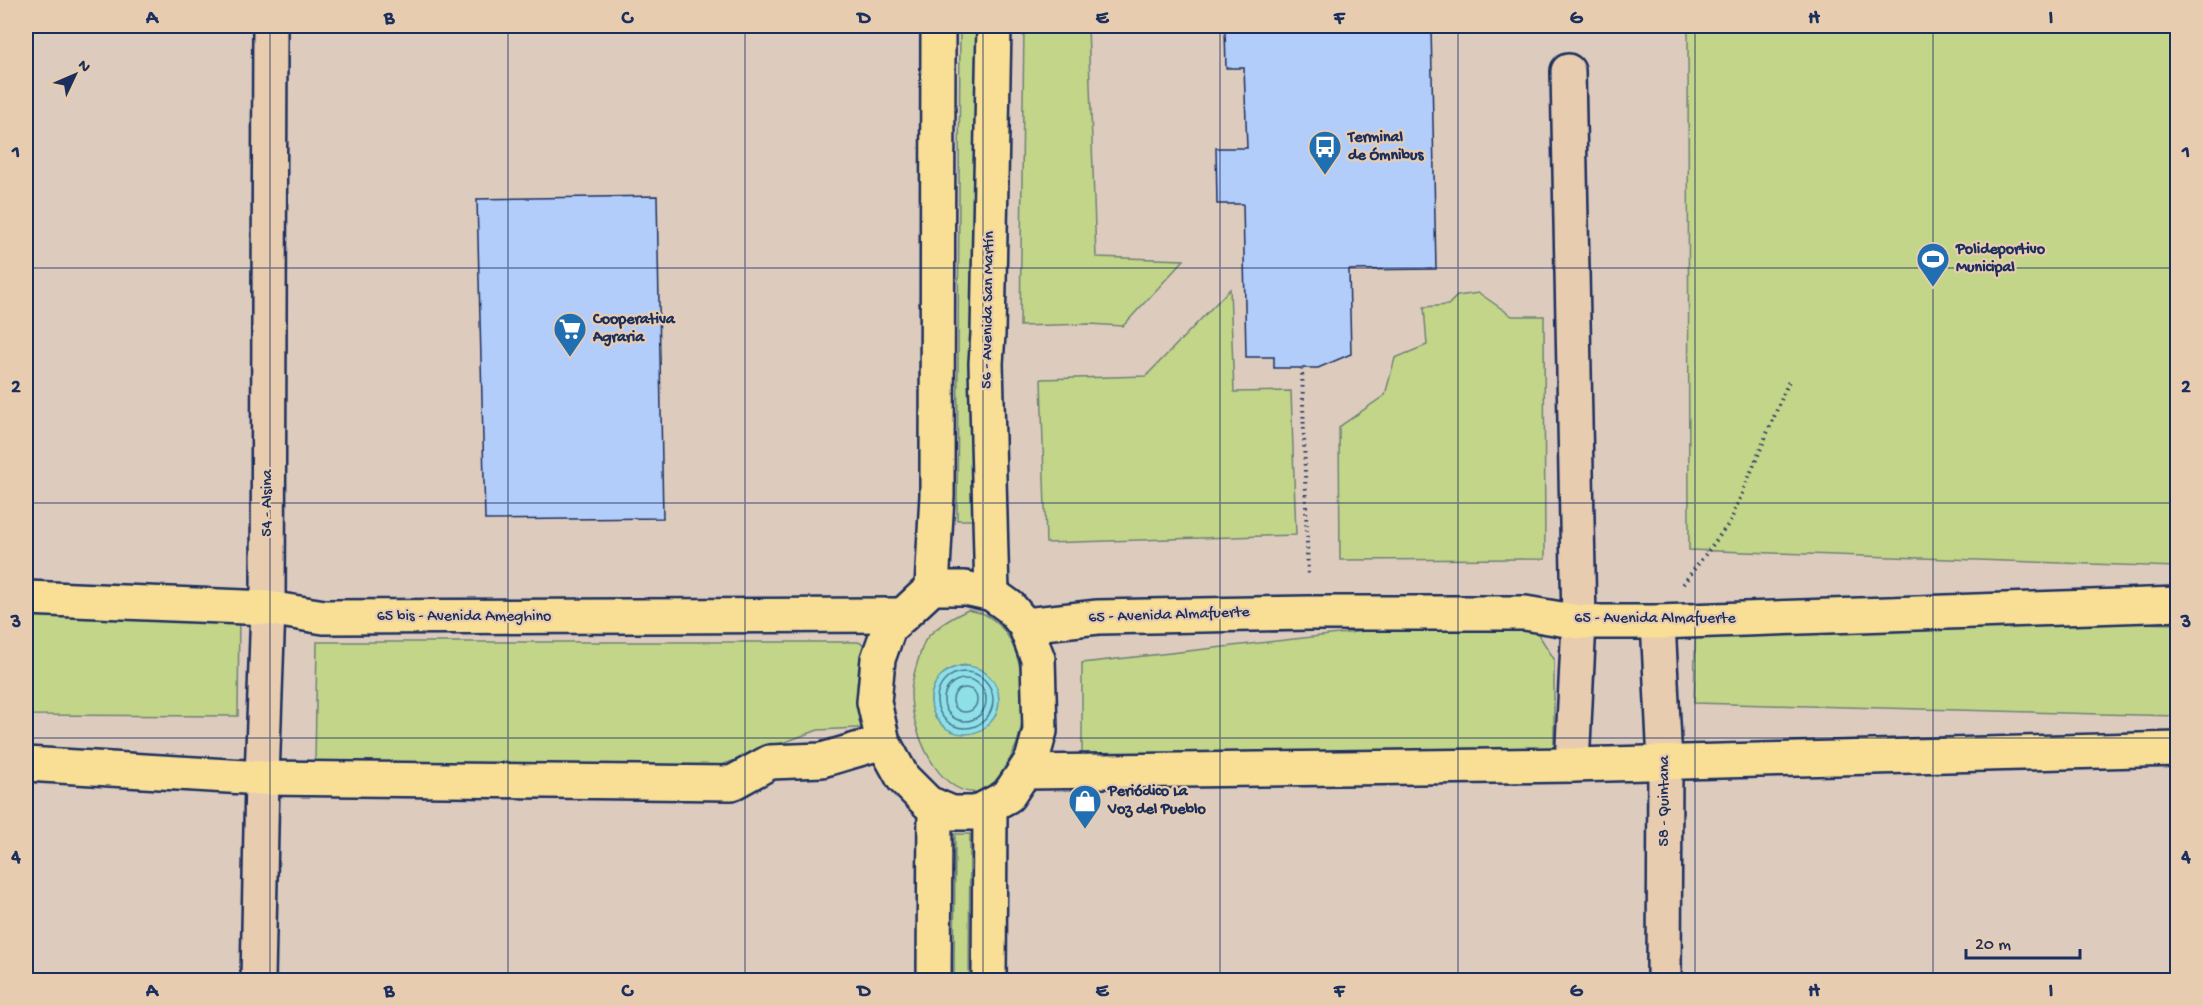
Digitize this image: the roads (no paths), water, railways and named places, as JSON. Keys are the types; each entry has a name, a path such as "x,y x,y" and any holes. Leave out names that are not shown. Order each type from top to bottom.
{"main road":[{"path":"932,588 937,495 938,26"},
{"name":"56 - Avenida San Martín","path":"992,594 986,363 994,26"},
{"path":"932,588 966,588 992,594 1010,607 1024,625 1038,659 1040,731 1032,760 1008,796 976,813 952,813 928,803 903,778 883,742 874,702 878,659 889,628 932,588"},
{"name":"65 bis - Avenida Ameghino","path":"26,598 268,608 324,617 903,615"},
{"name":"65 - Avenida Almafuerte","path":"1024,625 1098,617 1309,613 1525,613 1578,622 1671,621 2178,604"},
{"path":"26,764 262,778 732,783 770,762 822,760 883,742"},
{"path":"1026,772 1572,765 2178,749"},
{"path":"934,981 935,806"},
{"path":"986,808 990,811 989,981"}],"street":[{"name":"54 - Alsina","path":"258,981 268,608 270,26"},
{"path":"1568,71 1578,622 1572,765"},
{"name":"58 - Quintana","path":"1664,981 1665,762 1671,621"}],"water":[{"path":"958,666 972,666 984,671 994,681 999,700 994,719 984,729 972,734 958,734 946,729 936,719 931,707 931,693 936,681 946,671"}],"place":[{"name":"Terminal de Ómnibus","path":"1325,176"},
{"name":"Polideportivo Municipal","path":"1933,288"},
{"name":"Cooperativa Agraria","path":"570,358"},
{"name":"Periódico La Voz del Pueblo","path":"1085,830"}]}
